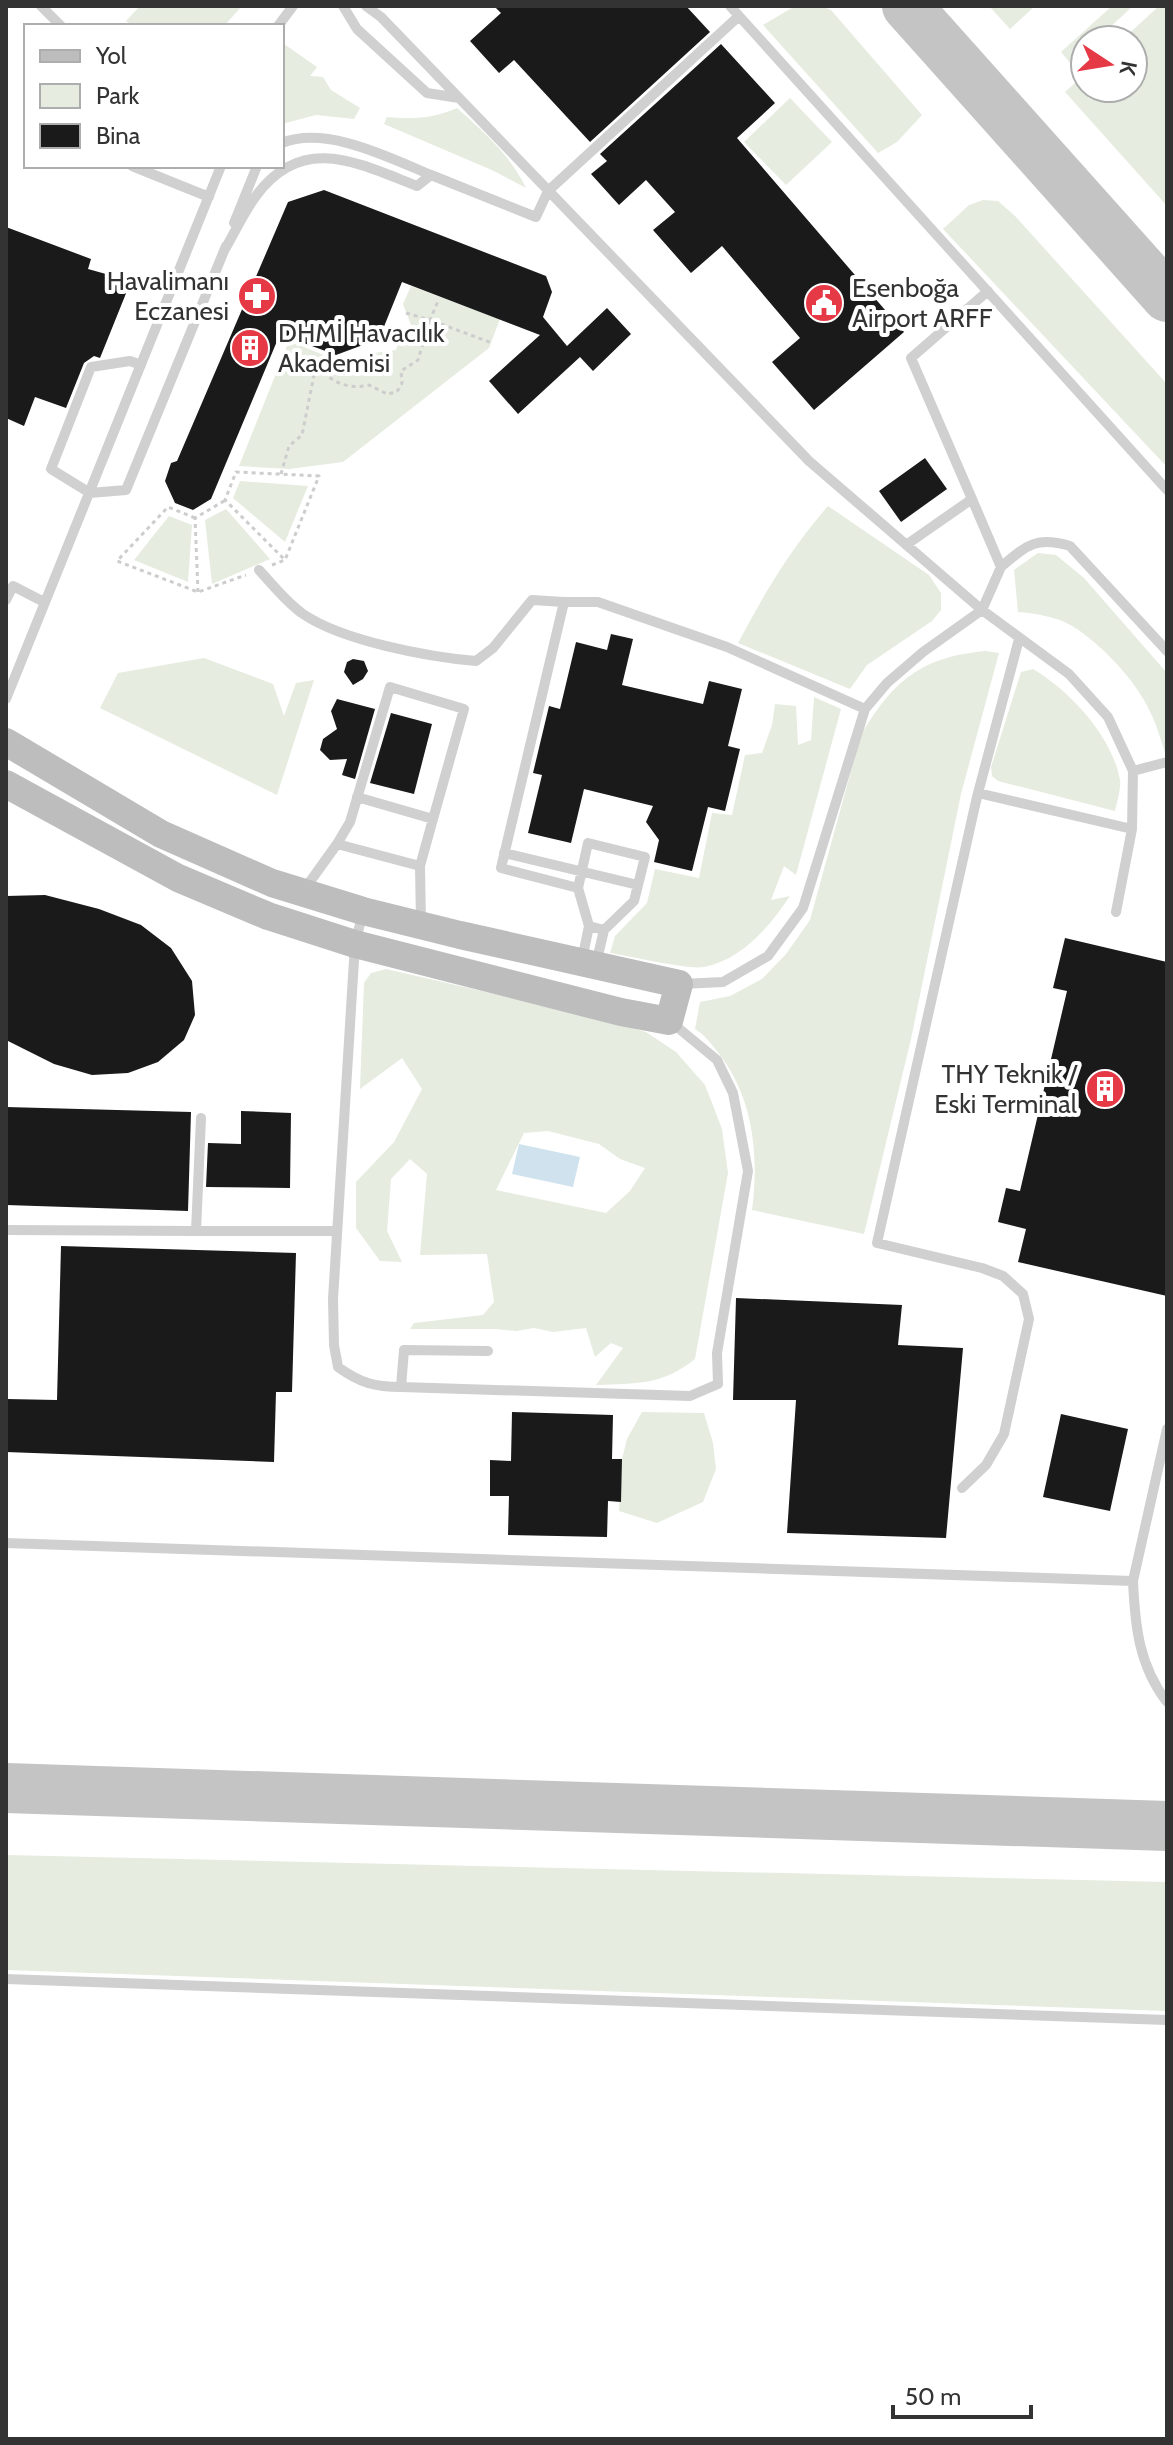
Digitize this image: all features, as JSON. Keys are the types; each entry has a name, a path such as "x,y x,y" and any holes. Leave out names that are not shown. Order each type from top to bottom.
{"street":[{"path":"6,742 161,834 272,883 421,926 679,984 669,1021 621,1012 355,944 268,916 178,878 6,784"}],"lane":[{"path":"41,6 59,24"},
{"path":"280,24 293,6"},
{"path":"343,6 357,29 427,93 459,98"},
{"path":"366,6 381,17 809,461 982,610 1069,674 1108,717 1133,771 1132,829 1116,912"},
{"path":"730,6 1167,490"},
{"path":"284,143 311,138 351,143 536,217 548,191 739,16"},
{"path":"284,165 302,158 355,163 417,186 431,175"},
{"path":"137,168 209,197"},
{"path":"6,699 220,168"},
{"path":"141,365 130,361 91,367 51,469 90,493 126,490 256,168"},
{"path":"225,249 273,170"},
{"path":"988,291 911,358 1001,567"},
{"path":"906,545 972,499"},
{"path":"679,984 723,982 768,956 803,908 865,709 887,683 923,652 982,610 1001,567 1027,546 1048,540 1070,546 1167,651"},
{"path":"259,570 289,604 333,632 446,658 476,661 493,648 532,600 598,602 727,647 865,709"},
{"path":"6,600 10,583 44,602"},
{"path":"564,602 501,868 578,888"},
{"path":"962,1488 986,1465 1004,1434 1029,1319 1023,1294 1003,1276 982,1268 877,1243 978,793 1019,639"},
{"path":"302,893 350,822 390,687 464,709 420,866 421,926"},
{"path":"1133,771 1167,762"},
{"path":"978,793 1132,829"},
{"path":"357,797 433,819"},
{"path":"588,843 645,857 634,901 604,930 589,964 589,926 578,888 588,843"},
{"path":"337,844 420,866"},
{"path":"504,853 638,885"},
{"path":"363,911 355,944 333,1329 338,1367 355,1380 371,1386 690,1396 718,1384 717,1353 748,1171 733,1093 717,1060 669,1021"},
{"path":"589,926 604,930"},
{"path":"196,1231 201,1118"},
{"path":"6,1230 337,1231"},
{"path":"401,1387 404,1350 488,1351"},
{"path":"1167,1429 1133,1581 1135,1620 1142,1660 1167,1702"},
{"path":"6,1543 1133,1581"},
{"path":"6,1979 1167,2020"}],"path":[{"path":"281,474 289,446 302,435 316,365 325,376 340,384 355,388 369,385 387,394 397,392 402,383 401,371 418,360 423,349 423,336 438,301"},
{"path":"406,313 492,343"},
{"path":"236,472 319,476 285,560 198,592 117,561 168,507 195,518 225,500 236,472"},
{"path":"225,500 285,560"},
{"path":"195,518 198,592"}],"green space":[{"path":"140,6 242,6 226,24 130,24 126,21"},
{"path":"795,6 821,6 831,10 922,115 897,142 878,153 763,25"},
{"path":"989,6 1035,6 1010,29"},
{"path":"1112,6 1133,6 1113,24 1092,24"},
{"path":"1159,6 1167,6 1167,206 1076,104 1149,104 1149,24 1139,24"},
{"path":"284,44 317,67 310,76 323,77 331,90 360,108 354,119 316,115 284,123"},
{"path":"1069,45 1069,62 1061,52"},
{"path":"790,98 832,142 786,185 744,142"},
{"path":"457,108 504,155 526,188 384,124 387,117 422,117"},
{"path":"983,200 998,201 1015,216 1167,384 1167,467 943,229 969,205"},
{"path":"411,286 500,319 489,348 343,462 289,469 239,466 289,341 356,368 374,353 396,350 401,332 411,325 403,304"},
{"path":"240,481 308,486 285,542 233,498"},
{"path":"828,506 929,575 941,593 941,610 932,621 867,665 850,689 738,643 779,572"},
{"path":"226,509 270,559 212,584 205,520"},
{"path":"169,516 192,525 188,582 134,560"},
{"path":"1038,553 1056,555 1084,578 1167,673 1167,752 1147,705 1121,669 1100,647 1064,622 1018,612 1014,570"},
{"path":"999,653 961,794 911,1039 864,1234 752,1210 754,1150 747,1110 731,1072 711,1044 695,1029 700,1002 730,996 762,979 786,954 810,920 861,735 885,700 898,686 927,666 963,654"},
{"path":"204,658 273,684 284,716 296,683 314,680 277,795 100,708 118,673"},
{"path":"1033,669 1075,702 1099,731 1120,780 1115,811 998,781 992,776 991,767 1021,672"},
{"path":"814,697 841,709 796,875 784,866 771,900 790,896 773,919 743,949 704,967 673,965 610,953 615,936 647,903 655,869 699,878 712,813 732,815 745,755 762,753 772,725 775,704 796,706 798,745 811,740"},
{"path":"386,969 599,1018 646,1032 676,1052 705,1085 722,1129 728,1173 695,1359 660,1379 596,1385 623,1348 611,1343 595,1357 586,1328 553,1332 534,1328 516,1331 410,1329 414,1323 483,1315 494,1302 487,1254 420,1255 427,1174 410,1159 391,1179 387,1231 402,1262 380,1261 356,1228 356,1182 394,1142 422,1089 402,1058 360,1089 364,983 371,973","holes":["548,1131 599,1144 620,1159 645,1168 630,1191 606,1213 496,1190 524,1133"]},
{"path":"642,1412 704,1413 713,1443 716,1469 703,1502 657,1523 619,1511 622,1459 627,1439"},
{"path":"6,1855 1167,1882 1167,2011 6,1970"}],"water":[{"path":"519,1144 580,1157 573,1187 512,1174"}],"building":[{"path":"494,6 686,6 710,32 590,142 514,60 499,73 470,41 501,13"},
{"name":"Esenboğa Airport ARFF","path":"721,44 775,103 737,138 904,332 814,410 772,362 800,338 722,246 691,273 653,230 675,212 646,180 619,205 591,174 607,161 600,154"},
{"name":"DHMİ Havacılık Akademisi","path":"324,190 546,276 552,292 543,317 567,346 607,308 631,334 593,371 580,357 518,414 489,381 540,335 402,282 379,339 336,355 280,334 211,499 193,510 175,503 165,481 171,463 177,461 288,202"},
{"path":"6,227 91,259 88,269 131,281 100,358 94,356 84,363 66,408 35,397 24,426 6,418"},
{"path":"925,458 947,489 901,522 879,491"},
{"path":"611,634 633,639 622,685 703,704 709,681 742,689 728,746 740,749 725,811 708,807 692,871 654,862 659,840 646,822 653,806 584,789 571,843 528,833 542,775 533,773 549,706 560,709 576,642 607,650"},
{"path":"353,659 364,661 368,671 363,679 353,685 344,672 347,662"},
{"path":"337,699 375,709 355,779 342,775 347,759 330,760 320,750 323,739 337,729 331,711"},
{"path":"391,713 432,724 414,794 370,783"},
{"path":"45,895 99,909 141,925 171,948 192,981 195,1015 184,1040 158,1062 128,1073 92,1075 54,1064 6,1040 6,896"},
{"name":"THY Teknik / Eski Terminal","path":"1065,938 1167,962 1167,1296 1018,1262 1026,1229 998,1222 1006,1188 1020,1191 1067,991 1053,988"},
{"path":"6,1107 191,1112 188,1211 6,1205"},
{"path":"241,1111 291,1113 290,1188 206,1187 208,1143 241,1144"},
{"path":"61,1246 296,1253 292,1392 276,1392 274,1462 6,1452 7,1399 57,1400"},
{"path":"736,1298 902,1305 898,1345 963,1348 946,1538 787,1533 796,1400 733,1400"},
{"path":"512,1412 613,1415 612,1459 622,1459 621,1502 608,1501 607,1537 508,1535 509,1496 490,1496 490,1460 511,1461"},
{"path":"1061,1414 1128,1429 1110,1511 1043,1497"}],"taxiway":[{"path":"907,6 1167,297"},
{"path":"6,1788 1167,1826"}],"place":[{"name":"Havalimanı Eczanesi","path":"257,296"},
{"name":"Esenboğa Airport ARFF","path":"824,303"},
{"name":"DHMİ Havacılık Akademisi","path":"250,348"},
{"name":"THY Teknik / Eski Terminal","path":"1105,1089"}]}
